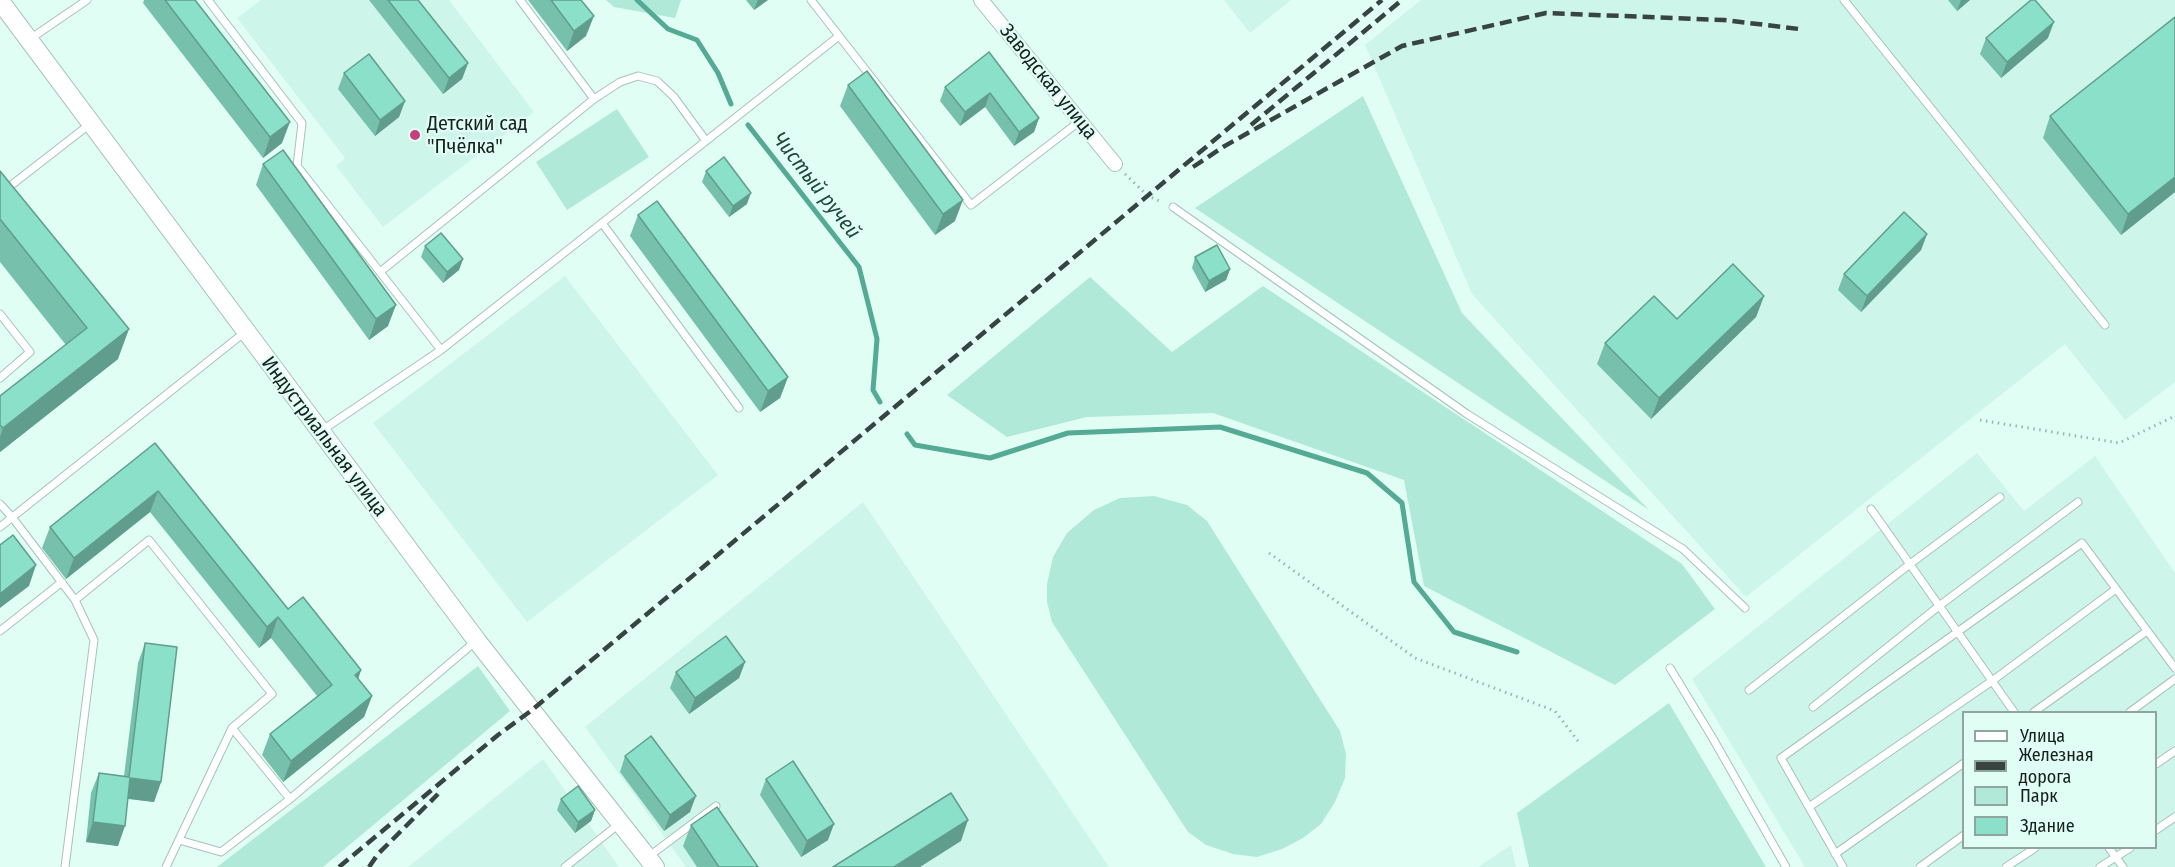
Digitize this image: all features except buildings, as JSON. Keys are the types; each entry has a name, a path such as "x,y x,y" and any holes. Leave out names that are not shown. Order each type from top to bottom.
{"main road":[{"name":"Индустриальная улица","path":"0,1 477,641 652,862"}],"street":[{"name":"Заводская улица","path":"981,0 1115,165"}],"lane":[{"path":"29,40 87,0"},
{"path":"208,0 302,123 297,166 441,350"},
{"path":"520,0 594,99"},
{"path":"811,0 971,205 1080,121"},
{"path":"1844,0 2105,325"},
{"path":"320,432 441,350 839,36"},
{"path":"380,272 594,99 620,82 638,76 657,81 674,97 706,141"},
{"path":"0,194 91,123"},
{"path":"1173,207 1467,414 1683,549 1744,608"},
{"path":"602,223 739,408"},
{"path":"0,314 30,352 0,378"},
{"path":"0,527 245,332"},
{"path":"1749,690 2000,497"},
{"path":"1813,707 1939,606 2078,502"},
{"path":"0,504 75,600 94,640 64,867"},
{"path":"1871,509 2013,711"},
{"path":"75,600 149,540 272,694 232,728 166,867"},
{"path":"1843,867 1781,759 2082,543 2175,668"},
{"path":"0,630 62,582"},
{"path":"1809,807 1992,681 2116,589"},
{"path":"2035,711 2147,631"},
{"path":"178,840 221,852 290,799 477,641"},
{"path":"1670,668 1786,867"},
{"path":"2131,711 2175,679"},
{"path":"232,728 290,799"},
{"path":"2157,763 2175,751"},
{"path":"1835,854 1962,764"},
{"path":"652,862 716,806"},
{"path":"2157,829 2175,817"},
{"path":"565,867 621,822"},
{"path":"1920,867 1962,836"},
{"path":"2006,867 2033,849"},
{"path":"2110,849 2123,867"},
{"path":"2100,867 2128,849"}],"path":[{"path":"1115,165 1148,196 1173,207"},
{"path":"1980,420 2119,443 2175,416"},
{"path":"1269,553 1415,658 1555,711 1578,741"}],"shaded area":[{"name":"Детский сад \"Пчёлка\"","path":"261,0 449,0 534,112 383,227 336,166 345,158 237,18"},
{"path":"1224,0 1291,0 1250,33"},
{"path":"1421,0 2175,0 2175,382 2125,420 2065,344 1746,597 1472,294 1365,45"},
{"path":"565,276 718,475 527,622 373,423"},
{"path":"1977,453 2024,511 2095,456 2175,573 2175,867 1805,867 1692,679"},
{"path":"863,502 1109,867 686,867 585,727"},
{"path":"543,759 619,867 408,867"},
{"path":"1511,845 1516,867 1478,867"}],"green space":[{"path":"606,0 681,0 675,18 614,7"},
{"path":"1363,96 1462,313 1649,510 1195,208"},
{"path":"617,109 649,157 567,210 536,162"},
{"path":"1090,277 1172,352 1263,286 1682,564 1715,609 1615,685 1424,586 1404,480 1213,413 1087,417 1007,437 947,395"},
{"path":"1154,496 1187,505 1207,521 1340,731 1346,754 1345,778 1335,802 1321,824 1303,838 1282,849 1257,857 1233,854 1206,845 1188,832 1052,622 1047,602 1047,584 1053,557 1067,533 1094,510 1120,498"},
{"path":"478,666 510,711 323,867 217,867"},
{"path":"1669,703 1766,867 1529,867 1517,813"}],"waterway":[{"name":"Чистый ручей","path":"637,0 668,29 697,40 718,73 731,104"},
{"name":"Чистый ручей","path":"748,125 859,267 877,339 873,390 880,402"},
{"path":"907,434 915,445 990,458 1068,433 1220,427 1367,473 1402,503 1414,582 1454,632 1517,652"}],"railway":[{"path":"339,867 498,735 532,710 1382,0"},
{"path":"1251,125 1402,0"},
{"path":"1193,167 1223,147 1402,46 1546,13 1724,20 1799,29"},
{"path":"369,867 378,854 438,794"}],"place":[{"name":"Детский сад \"Пчёлка\"","path":"415,135"}]}
